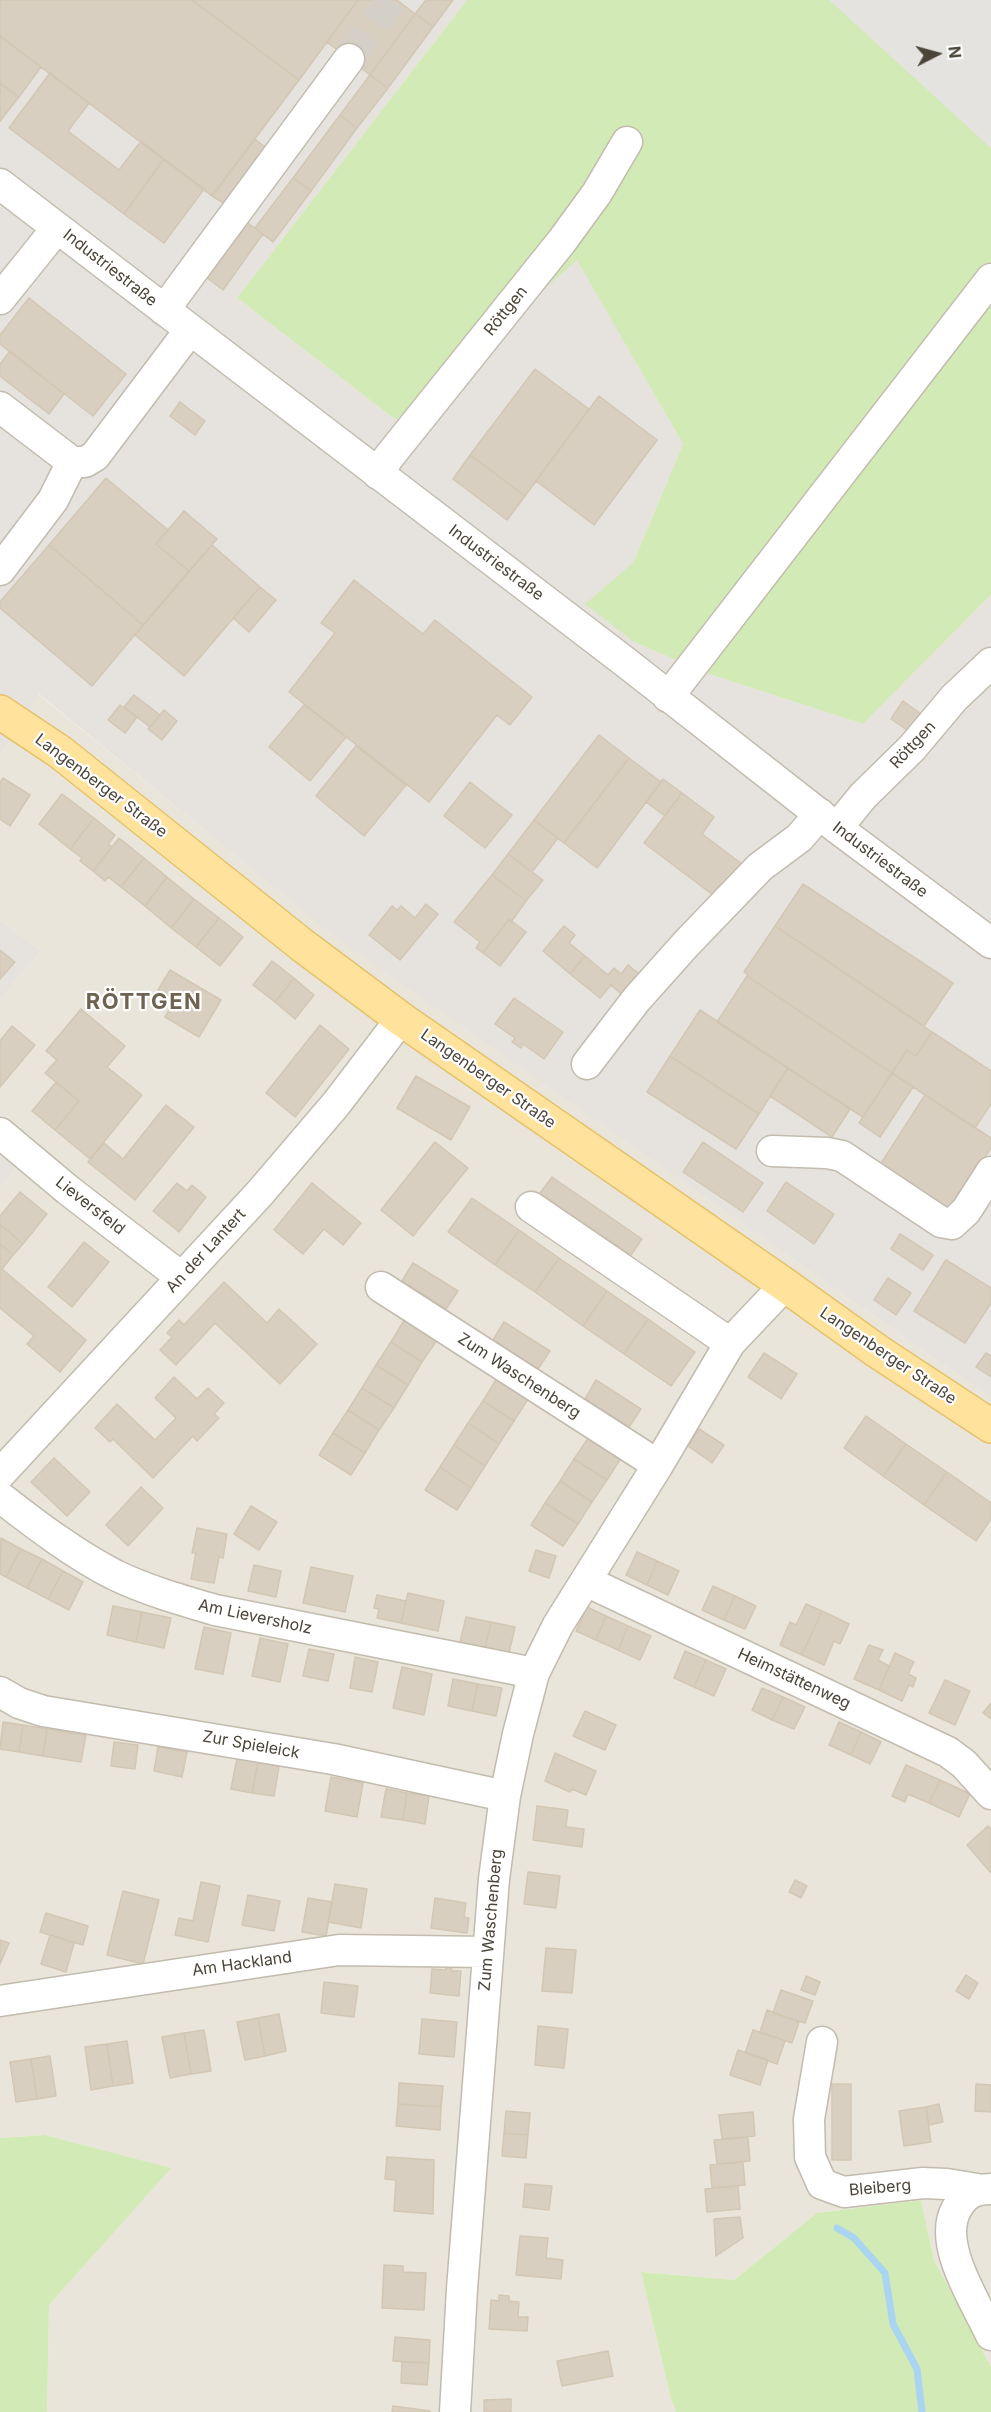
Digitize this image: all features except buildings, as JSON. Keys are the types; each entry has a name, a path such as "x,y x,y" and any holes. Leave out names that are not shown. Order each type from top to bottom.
{"main road":[{"name":"Langenberger Straße","path":"0,712 60,752 302,945 401,1019 877,1351 991,1426"}],"street":[{"path":"164,310 349,59"},
{"name":"Röttgen","path":"378,474 395,448 562,240 597,193 627,142"},
{"name":"Industriestraße","path":"0,184 624,661 828,821 991,943"},
{"path":"0,299 57,228"},
{"path":"668,697 991,279"},
{"path":"0,407 72,462 85,462 95,456 190,330"},
{"path":"0,570 53,500 72,462"},
{"name":"Röttgen","path":"587,1064 636,1000 760,867 863,796 912,748 954,698 991,663"},
{"name":"An der Lantert","path":"0,1474 268,1184 336,1104 401,1019"},
{"name":"Lieversfeld","path":"0,1133 68,1190 181,1277"},
{"path":"772,1151 827,1153 842,1156 941,1222 952,1224 966,1211 991,1172"},
{"path":"531,1207 730,1343"},
{"name":"Zum Waschenberg","path":"455,2412 486,1952 505,1796 534,1673 558,1625 658,1465 730,1343 785,1285"},
{"name":"Zum Waschenberg","path":"381,1287 658,1465"},
{"name":"Am Lieversholz","path":"0,1497 46,1532 115,1575 181,1600 215,1610 534,1673"},
{"name":"Heimstättenweg","path":"586,1581 948,1752 964,1764 991,1794"},
{"name":"Zur Spieleick","path":"0,1692 19,1703 43,1711 333,1759 505,1796"},
{"name":"Am Hackland","path":"0,2001 339,1950 486,1952"},
{"name":"Bleiberg","path":"822,2042 809,2119 810,2157 822,2184 844,2192 923,2183 984,2189"},
{"name":"Bleiberg","path":"984,2189 963,2198 951,2217 950,2235 956,2261 991,2335"}],"shaded area":[{"path":"0,0 467,0 237,298 396,420 577,259 683,444 633,563 634,642 709,674 863,724 991,595 991,1398 335,937 39,694 0,757"},
{"path":"829,0 991,0 991,148"},
{"path":"38,694 336,937 991,1398 991,2367 934,2260 921,2200 817,2213 734,2280 641,2272 676,2412 47,2412 49,2305 170,2168 45,2135 0,2138 0,1189 37,1142 0,1114 0,1000 41,951 0,920 0,757"},
{"path":"0,920 41,951 0,1000"},
{"path":"0,1114 37,1142 0,1189"}],"green space":[{"path":"467,0 991,0 991,595 863,724 709,674 634,642 585,604 633,563 683,444 577,260 396,420 237,298"},
{"path":"45,2135 171,2168 49,2305 47,2412 0,2412 0,2138"},
{"path":"921,2200 934,2260 991,2367 991,2412 676,2412 641,2272 734,2280 817,2213"}],"waterway":[{"path":"837,2228 854,2238 885,2273 893,2324 917,2369 922,2412"}],"tunnel":[{"path":"349,59 391,0"}],"district":[{"name":"RÖTTGEN","path":"144,1002"}]}
